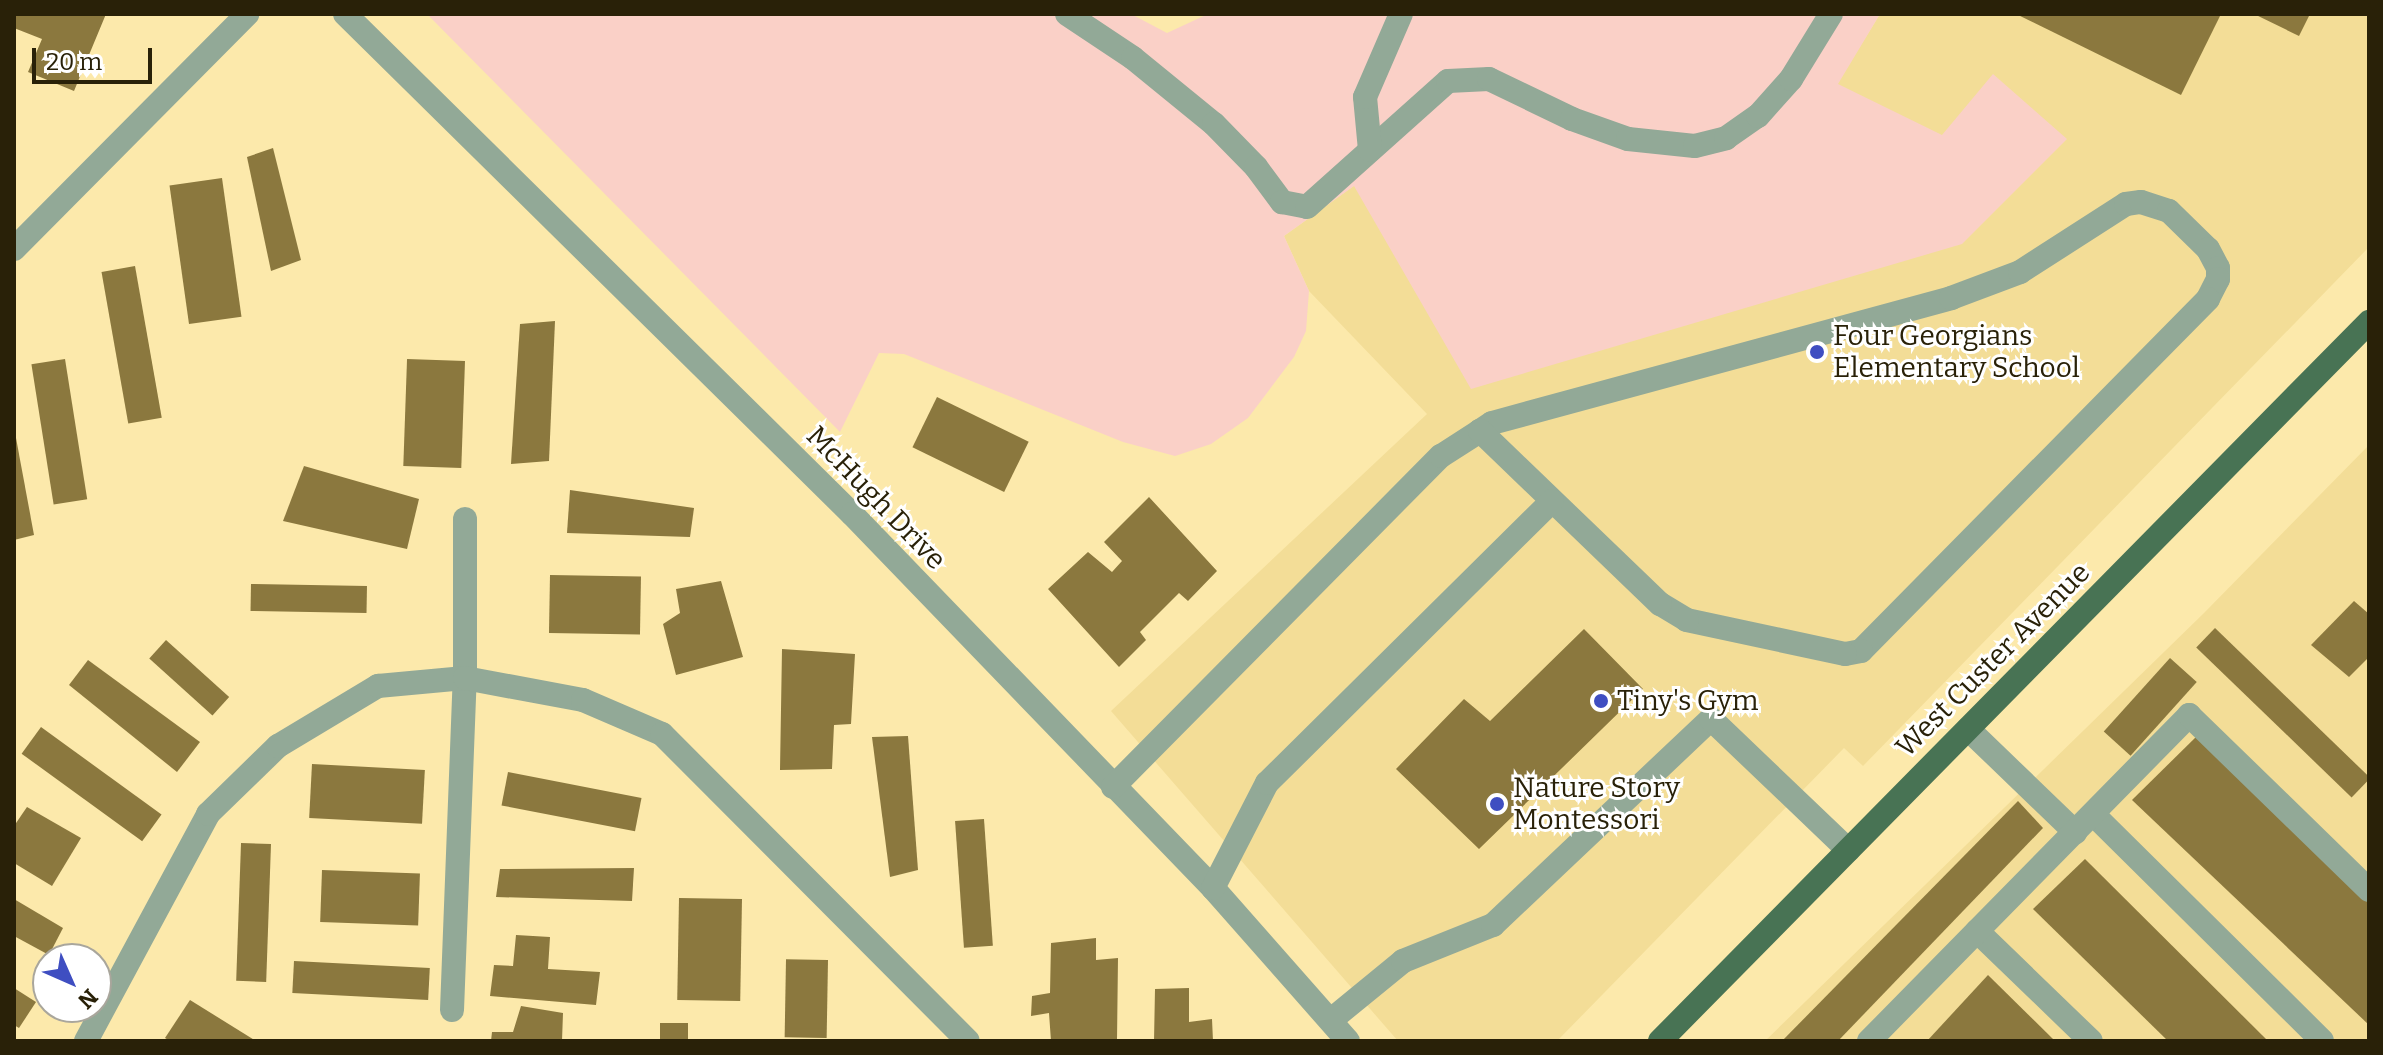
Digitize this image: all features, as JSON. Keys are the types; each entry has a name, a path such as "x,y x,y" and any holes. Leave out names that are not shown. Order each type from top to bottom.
{"main road":[{"name":"West Custer Avenue","path":"1660,1041 2369,322"}],"street":[{"path":"14,249 247,14"},
{"name":"McHugh Drive","path":"345,14 852,514 1213,888 1348,1041"},
{"path":"1067,14 1133,58 1214,124 1256,167 1282,202 1307,207 1448,81 1489,79 1572,119 1628,139 1695,146 1726,138 1758,116 1791,79 1831,14"},
{"path":"1370,150 1365,97 1401,14"},
{"path":"1113,787 1441,456 1492,423 1951,298 2020,272 2126,204 2141,202 2169,211 2214,258 2218,279 2208,299 1861,651 1845,654 1687,620 1660,604 1480,431"},
{"path":"1213,888 1267,783 1552,501"},
{"path":"452,1010 465,678 465,519"},
{"path":"86,1041 208,814 278,746 378,686 465,678 583,700 662,734 968,1041"},
{"path":"1871,1040 2189,715 2369,890"},
{"path":"1331,1020 1403,961 1493,925 1711,719 1848,850"},
{"path":"1968,729 2075,832"},
{"path":"2093,814 2322,1041"},
{"path":"1977,931 2091,1041"}],"shaded area":[{"path":"427,14 1131,14 1167,33 1208,14 1880,14 1838,84 1942,135 1993,74 2067,139 1962,244 1471,389 1354,186 1284,236 1309,291 1306,331 1294,357 1248,418 1211,444 1175,456 1123,442 904,354 879,353 840,432"},
{"name":"Four Georgians Elementary School","path":"1880,14 2369,14 2369,247 1863,766 1844,748 1557,1041 1398,1041 1111,711 1427,414 1309,291 1284,236 1355,185 1837,84"},
{"path":"2369,445 2369,1041 1765,1041 2204,613"}],"building":[{"path":"15,14 106,14 74,91 28,72 42,39 14,28"},
{"path":"2016,14 2221,14 2181,95"},
{"path":"2254,14 2310,14 2299,36"},
{"path":"273,148 301,260 271,271 247,157"},
{"path":"222,178 241,317 189,324 170,185"},
{"path":"135,266 162,418 128,424 102,272"},
{"path":"555,321 549,461 511,464 520,324"},
{"path":"65,359 87,499 54,505 31,364"},
{"path":"407,359 465,361 461,468 403,466"},
{"path":"937,397 1029,442 1004,492 912,447"},
{"path":"14,439 34,535 14,540"},
{"path":"304,466 419,499 407,549 283,521"},
{"path":"570,490 694,508 690,537 567,533"},
{"path":"1149,497 1217,571 1188,601 1179,593 1140,632 1146,640 1119,667 1048,589 1088,552 1112,572 1122,561 1104,542"},
{"path":"550,575 641,577 640,635 549,633"},
{"path":"721,581 743,657 676,675 663,624 680,613 676,589"},
{"path":"251,584 367,586 367,613 251,611"},
{"path":"2354,601 2369,614 2369,657 2349,677 2311,645"},
{"path":"2215,628 2369,777 2352,797 2196,647"},
{"path":"1584,629 1643,689 1479,849 1396,769 1464,699 1490,721"},
{"path":"166,640 229,697 212,715 149,659"},
{"path":"782,649 855,654 851,724 834,725 832,769 780,770"},
{"path":"2170,658 2197,682 2131,756 2104,732"},
{"path":"88,660 200,742 177,772 69,685"},
{"path":"41,727 162,815 142,841 22,754"},
{"path":"2199,734 2369,901 2369,1025 2132,800"},
{"path":"908,736 918,870 890,877 872,737"},
{"path":"312,764 425,770 422,824 309,818"},
{"path":"508,772 642,798 635,831 502,805"},
{"path":"2018,801 2043,828 1838,1041 1782,1041"},
{"path":"27,807 81,838 52,886 14,863 14,826"},
{"path":"984,819 993,946 964,948 955,821"},
{"path":"241,843 271,844 266,982 236,981"},
{"path":"2085,859 2268,1041 2168,1041 2033,909"},
{"path":"634,868 632,901 496,897 500,869"},
{"path":"322,870 420,873 418,925 320,922"},
{"path":"679,898 742,899 740,1001 677,1000"},
{"path":"14,899 63,928 55,943 32,943 32,946 14,936"},
{"path":"516,935 550,937 548,969 600,972 596,1005 490,996 494,965 513,966"},
{"path":"1096,938 1096,960 1118,958 1117,1041 1051,1041 1049,1013 1031,1016 1032,996 1050,993 1051,943"},
{"path":"786,959 828,960 827,1038 785,1037"},
{"path":"294,961 430,968 428,1000 292,993"},
{"path":"1988,975 2055,1041 1927,1041"},
{"path":"14,988 32,999 32,1008 19,1028 14,1025"},
{"path":"1189,988 1189,1022 1212,1019 1213,1041 1154,1041 1155,989"},
{"path":"190,1000 256,1041 170,1041 165,1038"},
{"path":"521,1006 563,1013 562,1041 491,1041 492,1032 513,1032"},
{"path":"660,1023 688,1023 688,1041 660,1041"}],"place":[{"name":"Four Georgians Elementary School","path":"1817,352"},
{"name":"Tiny's Gym","path":"1601,701"},
{"name":"Nature Story Montessori","path":"1497,804"}]}
